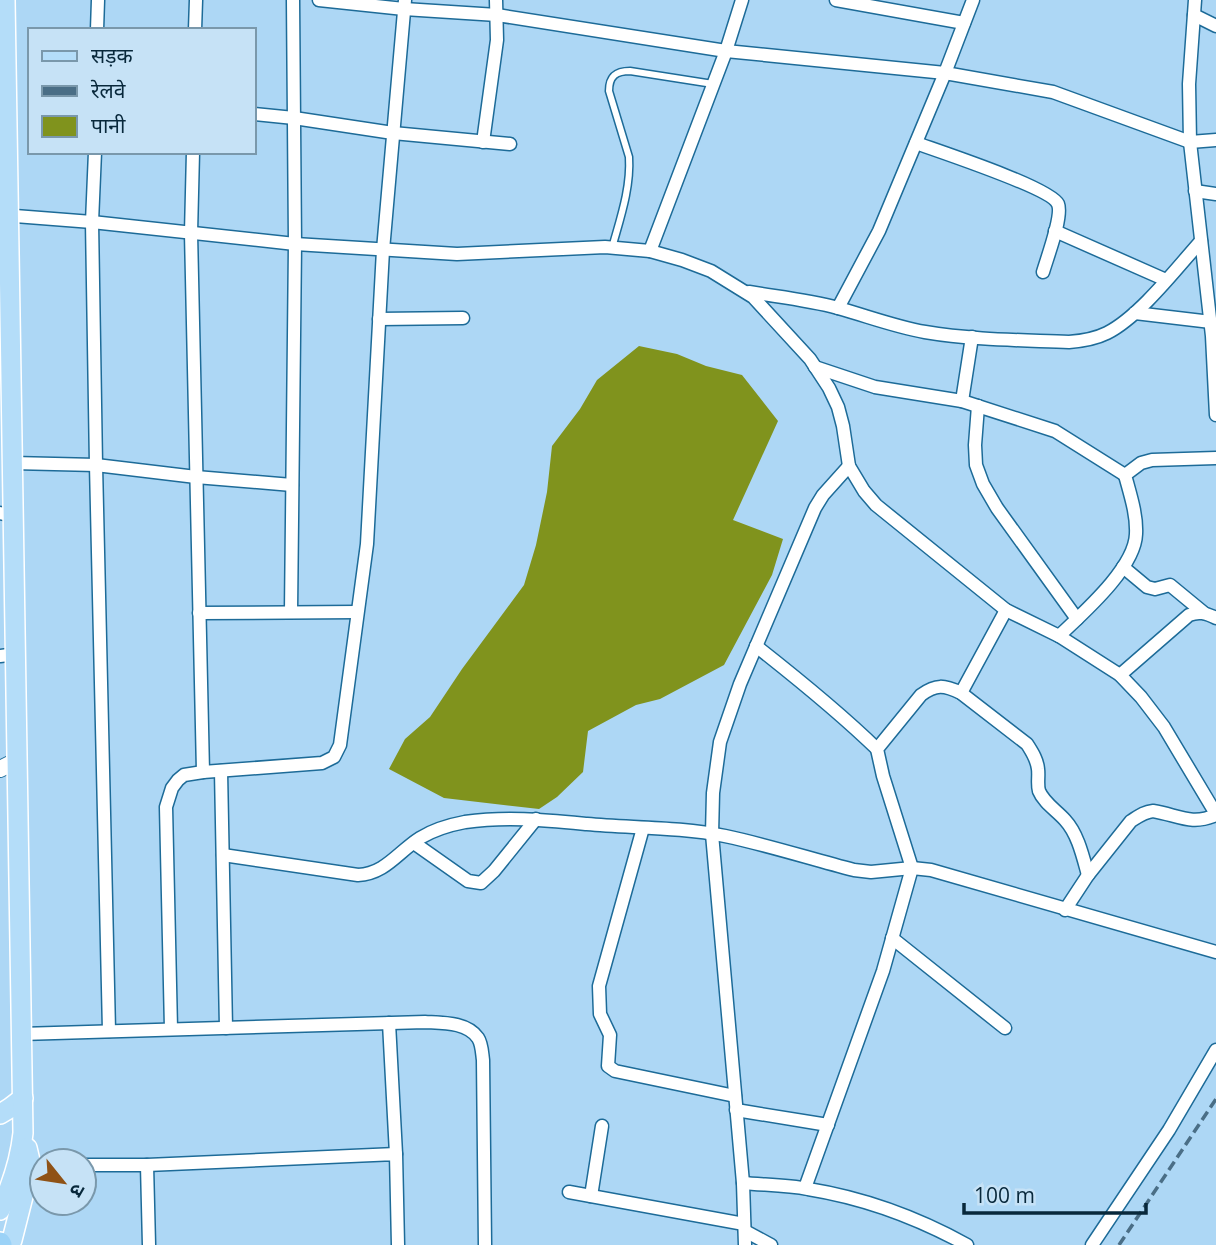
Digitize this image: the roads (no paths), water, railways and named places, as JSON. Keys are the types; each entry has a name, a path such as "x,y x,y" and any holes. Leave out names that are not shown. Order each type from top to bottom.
{"main road":[{"path":"0,1209 21,1155 23,1133 9,765 7,515 13,463 6,370 3,112 5,0"},
{"path":"0,1114 23,1098"},
{"path":"23,1133 29,1147"},
{"path":"7,1243 28,1188"}],"street":[{"path":"97,0 97,28"},
{"path":"195,28 196,0"},
{"path":"290,612 295,244 293,0"},
{"path":"319,0 404,4 497,15 726,51 944,74 1054,92 1190,142 1216,140"},
{"path":"483,142 497,40 496,0"},
{"path":"650,251 726,51 742,0"},
{"path":"836,0 964,23"},
{"path":"838,308 879,231 973,0"},
{"path":"1195,0 1189,84 1190,142 1215,364 1216,415"},
{"path":"170,1029 166,807 172,788 184,775 322,763 334,757 340,745 367,544 383,250 404,4"},
{"path":"1194,15 1216,26"},
{"path":"256,114 393,133 510,145"},
{"path":"916,143 1031,186 1053,197 1059,209 1043,272"},
{"path":"95,154 92,222 109,1031"},
{"path":"193,154 191,233 203,772"},
{"path":"1195,191 1216,194"},
{"path":"4,215 295,244 383,250 457,254 612,248 650,251 711,271 753,296 810,359 829,388 843,426 849,466 876,505 1006,610 1059,636 1121,674 1164,727 1216,815 1193,821 1153,811 1140,815 1131,821 1088,875 1065,910"},
{"path":"1055,231 1166,280"},
{"path":"745,292 799,299 926,332 972,337 1081,341 1104,335 1135,313 1201,242"},
{"path":"1135,313 1210,322"},
{"path":"379,319 464,318"},
{"path":"962,401 972,337"},
{"path":"815,367 875,387 962,401 1055,430 1125,475 1136,520 1136,535 1131,554 1123,568 1059,636"},
{"path":"978,406 975,465 983,484 997,508 1077,619"},
{"path":"1125,475 1141,463 1152,460 1216,458"},
{"path":"13,463 96,466 292,485"},
{"path":"745,1245 743,1183 712,834 712,793 720,742 740,684 816,508 823,495 849,466"},
{"path":"1123,568 1147,587 1155,589 1170,585 1210,615"},
{"path":"961,693 1006,610"},
{"path":"199,613 357,612"},
{"path":"1121,674 1189,615 1195,612 1210,615"},
{"path":"756,646 856,728 877,749 912,868 883,971 805,1188"},
{"path":"877,749 931,688 950,687 961,693 1027,744 1038,768 1039,790 1072,829 1088,875"},
{"path":"221,771 226,1028"},
{"path":"223,855 370,875 431,832 462,822 505,818 536,819 724,835 853,870 931,870 1216,952"},
{"path":"414,843 468,881 481,883 494,872 536,819"},
{"path":"643,828 599,986 600,1014 610,1035 608,1066 615,1071 828,1125"},
{"path":"892,938 1005,1028"},
{"path":"21,1034 425,1022 457,1025 471,1031 479,1039 483,1060 485,1245"},
{"path":"389,1023 398,1245"},
{"path":"1092,1245 1169,1130 1216,1050"},
{"path":"592,1196 602,1126"},
{"path":"98,1165 396,1154"},
{"path":"148,1165 149,1245"},
{"path":"743,1183 805,1188 843,1195 891,1210 967,1245"},
{"path":"569,1192 744,1228 771,1245"},
{"path":"0,1209 7,1243"}],"lane":[{"path":"612,248 630,167 610,92 611,79 621,71 630,71 713,84"}],"water":[{"path":"639,346 677,354 706,366 742,375 778,421 733,520 783,539 772,575 724,665 660,699 636,705 588,731 583,772 557,797 539,809 444,798 389,769 405,739 430,717 524,585 547,492 552,446 580,409 597,380"}],"railway":[{"path":"1119,1245 1216,1099"}]}
